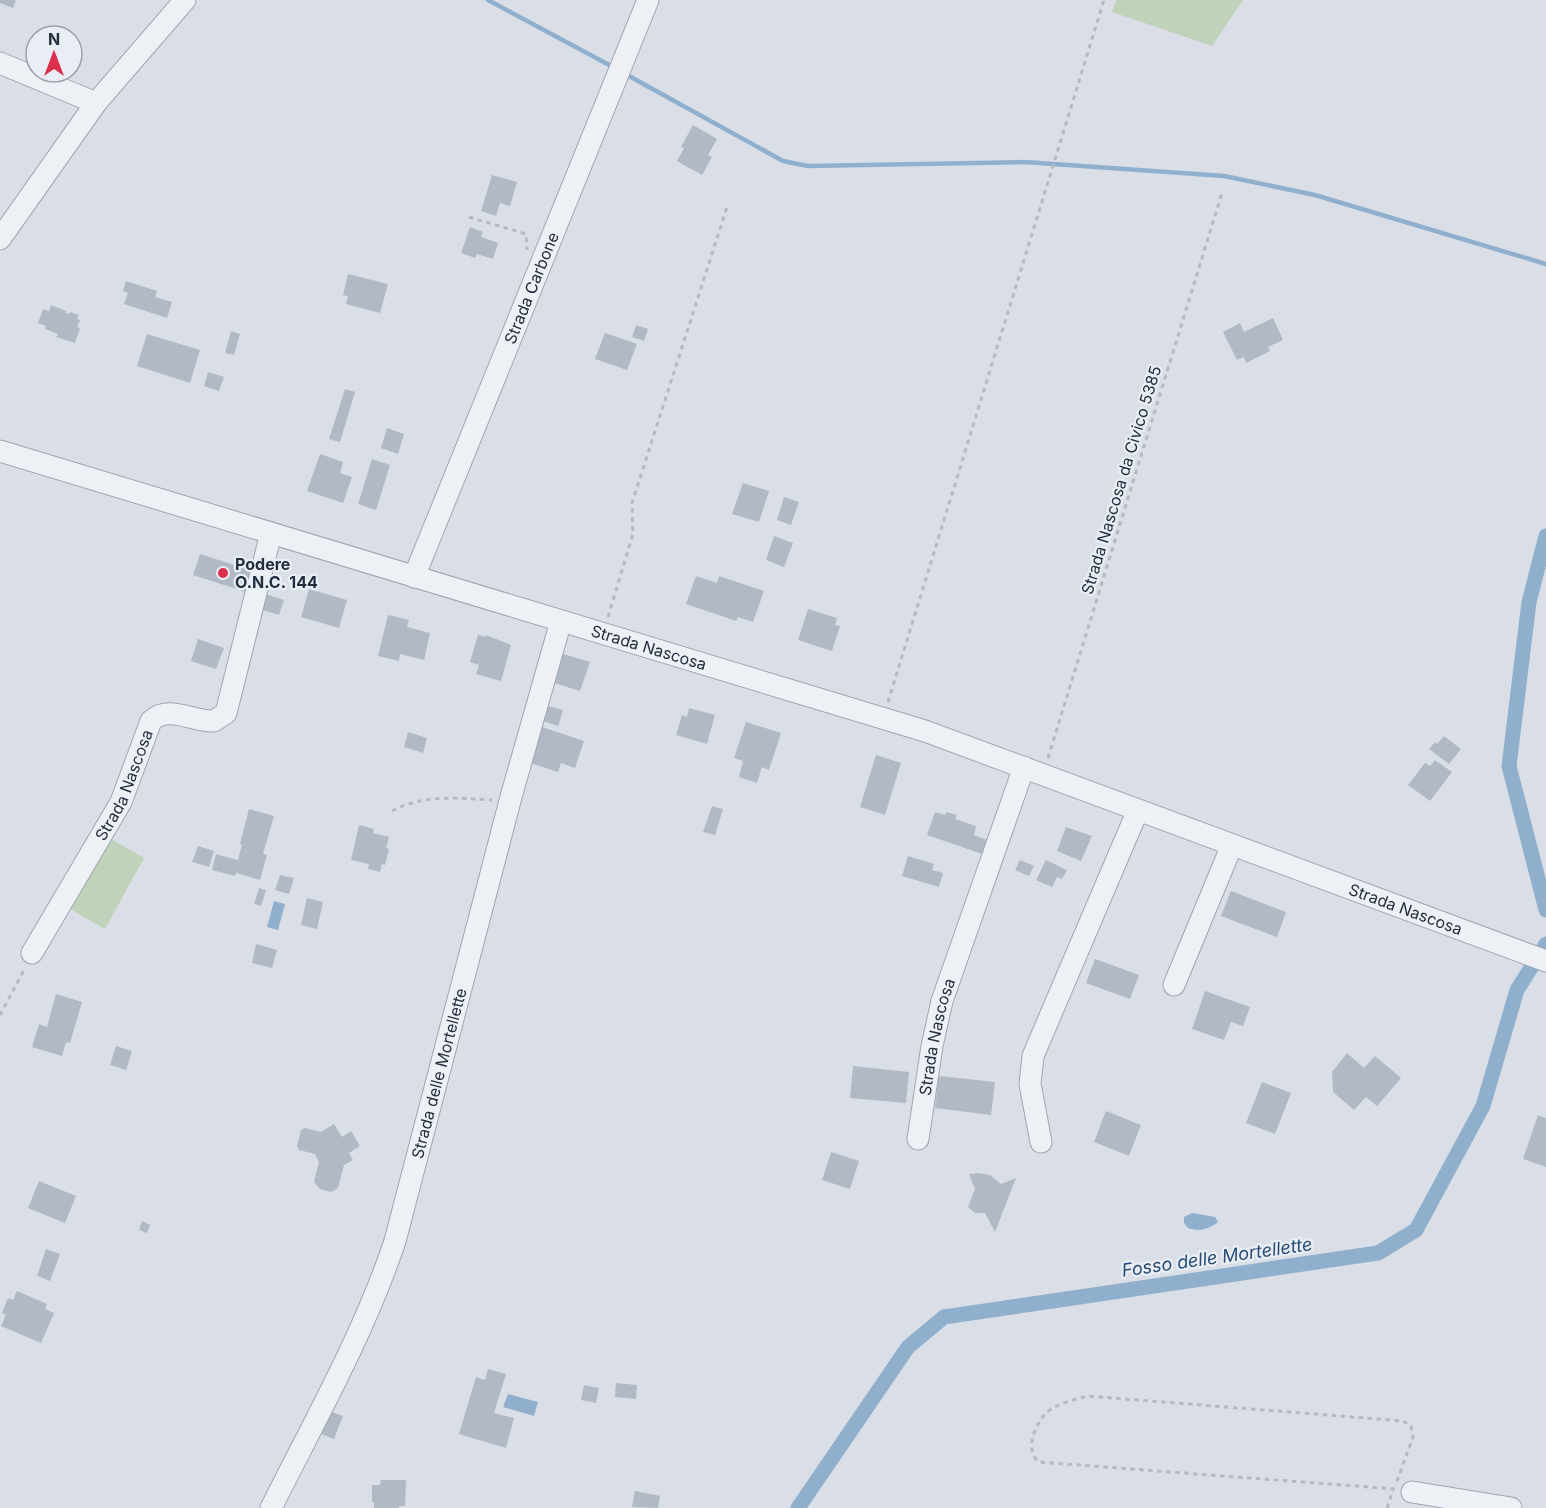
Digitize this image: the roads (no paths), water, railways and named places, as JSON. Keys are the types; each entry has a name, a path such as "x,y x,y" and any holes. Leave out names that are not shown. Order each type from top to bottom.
{"street":[{"path":"0,239 96,104 185,0"},
{"name":"Strada Carbone","path":"414,577 648,0"},
{"path":"0,63 96,104"},
{"name":"Strada Nascosa","path":"0,451 948,739 1546,961"},
{"name":"Strada Nascosa","path":"32,953 121,802 151,721 157,716 170,713 214,721 219,720 226,713 271,533"},
{"name":"Strada delle Mortellette","path":"271,1508 356,1338 383,1276 400,1222 511,796 561,621"},
{"name":"Strada Nascosa","path":"918,1139 932,1046 942,1001 1033,771"},
{"path":"1041,1142 1030,1084 1033,1056 1138,810"},
{"path":"1174,985 1232,844"},
{"path":"1403,1490 1511,1508"}],"water":[{"path":"274,901 285,904 278,930 267,927"},
{"path":"1192,1213 1215,1217 1218,1222 1204,1229 1188,1228 1184,1223 1184,1217"},
{"path":"508,1394 538,1402 534,1416 503,1407"}],"waterway":[{"path":"488,0 611,66"},
{"path":"629,76 783,161 808,166 1025,162 1224,176 1315,195 1546,264"},
{"name":"Fosso delle Mortellette","path":"1546,536 1529,602 1509,766 1546,910"},
{"name":"Fosso delle Mortellette","path":"798,1508 908,1347 944,1317 1378,1253 1416,1230 1483,1106 1517,990 1546,944"}],"place":[{"name":"Podere O.N.C. 144","path":"223,573"}]}
